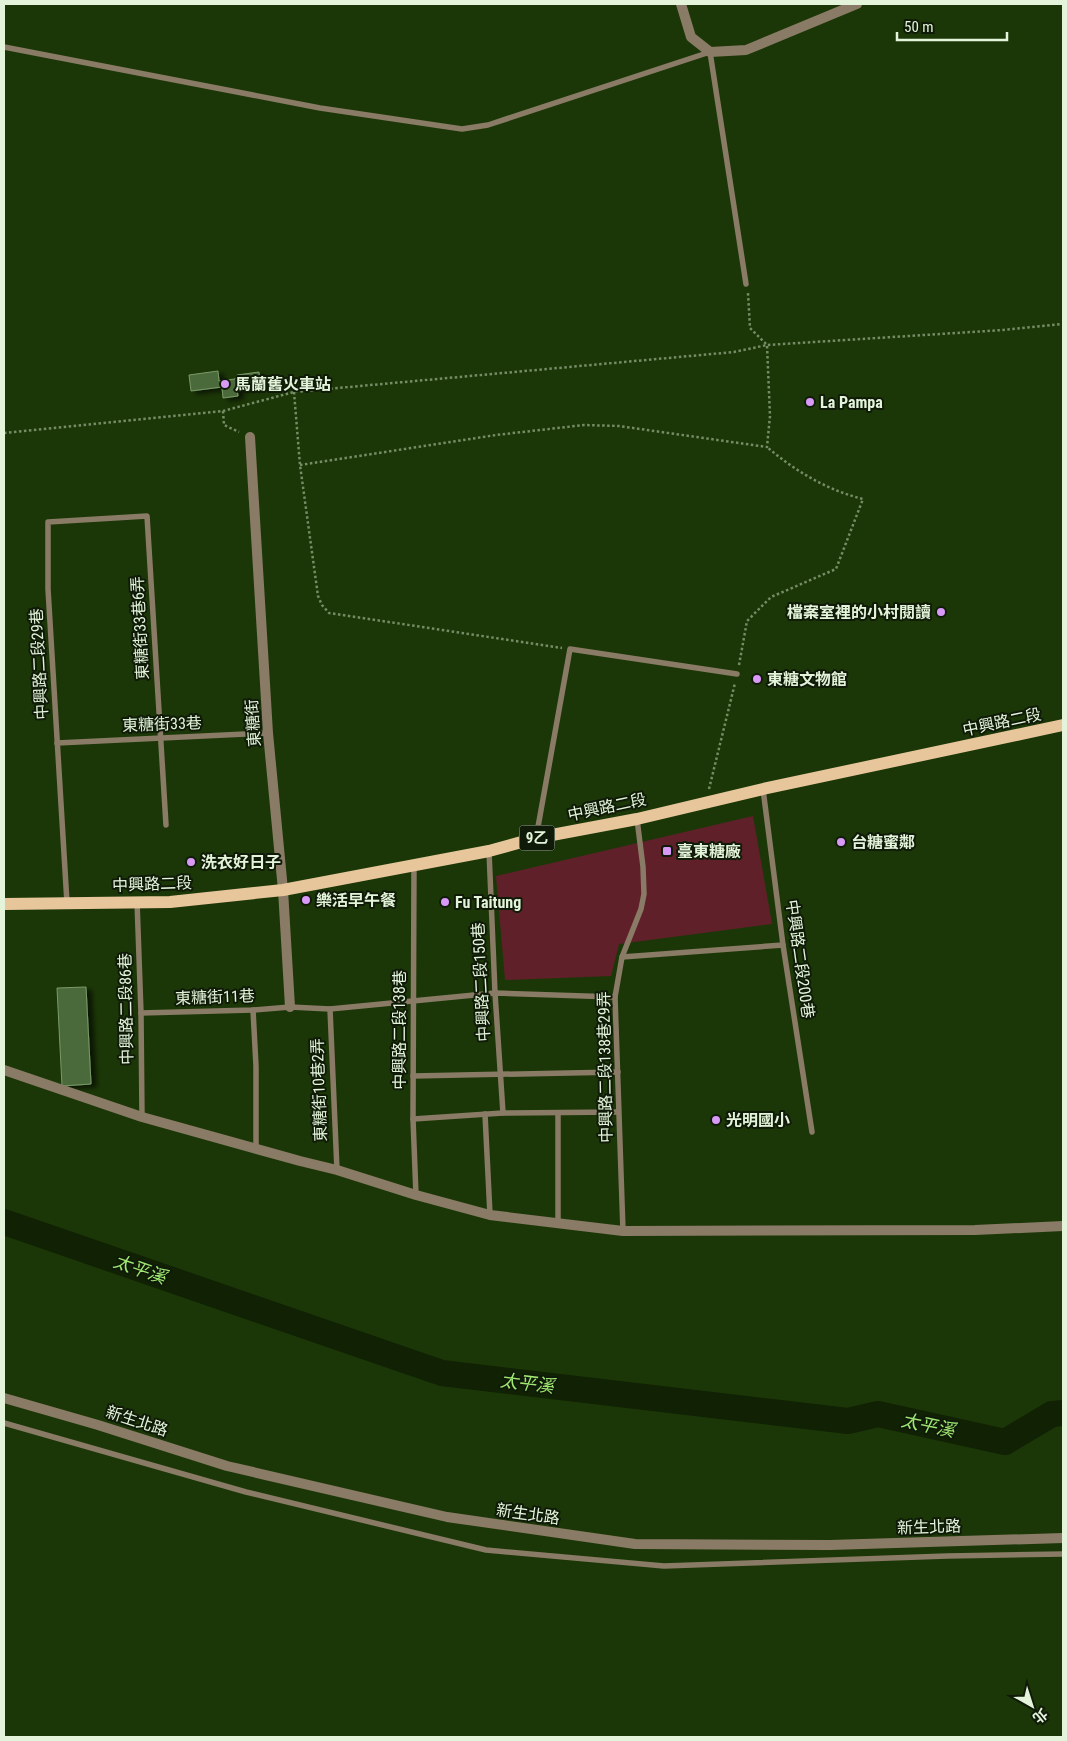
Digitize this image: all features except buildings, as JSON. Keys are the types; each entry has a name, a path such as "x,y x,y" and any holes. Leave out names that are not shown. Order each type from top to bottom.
{"main road":[{"name":"中興路二段","path":"4,904 170,902 282,890 489,851 536,838 637,819 706,801 1063,725"}],"street":[{"path":"681,4 691,37 710,52 746,50 856,4"},
{"name":"東糖街","path":"250,436 268,733 290,1007"},
{"path":"4,1070 142,1116 337,1170 490,1216 623,1231 975,1230 1063,1226"},
{"name":"新生北路","path":"4,1398 98,1425 227,1466 447,1518 635,1544 830,1545 1063,1538"}],"lane":[{"path":"4,48 320,108 462,129 488,125 710,52 746,284"},
{"name":"東糖街33巷6弄","path":"147,516 166,825"},
{"name":"中興路二段29巷","path":"67,903 48,589 48,522 147,516"},
{"path":"536,838 570,649 737,674"},
{"name":"東糖街33巷","path":"57,743 268,733"},
{"name":"中興路二段200巷","path":"763,789 783,944 812,1132"},
{"name":"中興路二段138巷29弄","path":"623,1231 615,997 622,956 641,909 644,894 643,867 637,819"},
{"name":"中興路二段150巷","path":"489,851 495,993 503,1113"},
{"name":"中興路二段138巷","path":"414,864 412,1119 416,1195"},
{"name":"中興路二段86巷","path":"137,901 142,1116"},
{"path":"622,956 783,944"},
{"name":"東糖街11巷","path":"141,1013 253,1010 290,1007 330,1009 495,993 615,997"},
{"name":"東糖街10巷2弄","path":"330,1009 337,1170"},
{"path":"253,1010 256,1066 256,1148"},
{"path":"413,1076 618,1072"},
{"path":"558,1112 558,1224"},
{"path":"412,1119 503,1113 618,1112"},
{"path":"485,1114 490,1216"},
{"path":"4,1423 246,1492 486,1550 664,1566 1063,1554"}],"path":[{"path":"746,284 750,303 750,328 767,345 770,416 766,447"},
{"path":"4,433 223,411 294,392 734,352 767,345 1003,330 1063,324"},
{"path":"294,392 300,465 318,596 328,613 570,649"},
{"path":"223,411 224,425 250,436"},
{"path":"300,465 584,425 619,426 766,447 789,466 842,493 863,499 836,569 771,598 747,621 737,674 706,801"}],"shaded area":[{"path":"753,816 772,924 619,944 611,976 505,980 496,876"}],"waterway":[{"name":"太平溪","path":"4,1222 442,1373 848,1421 878,1414 1005,1442 1052,1414 1063,1413"}],"place":[{"name":"馬蘭舊火車站","path":"225,384"},
{"name":"La Pampa","path":"810,402"},
{"name":"檔案室裡的小村閱讀","path":"941,612"},
{"name":"東糖文物館","path":"757,679"},
{"name":"台糖蜜鄰","path":"841,842"},
{"name":"臺東糖廠","path":"667,851"},
{"name":"洗衣好日子","path":"191,862"},
{"name":"樂活早午餐","path":"306,900"},
{"name":"Fu Taitung","path":"445,902"},
{"name":"光明國小","path":"716,1120"}]}
